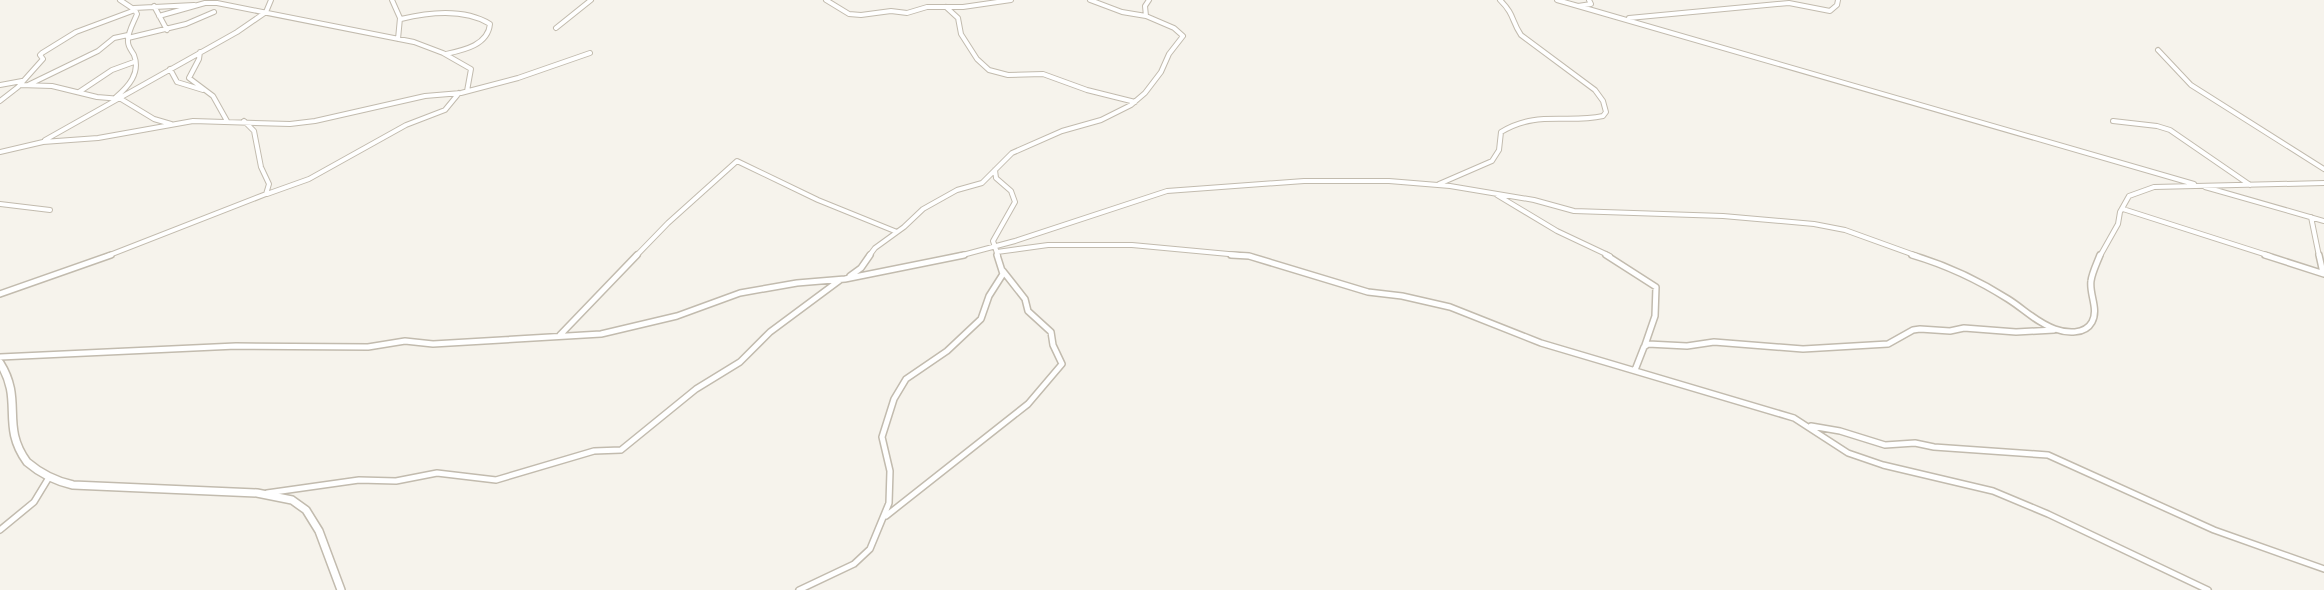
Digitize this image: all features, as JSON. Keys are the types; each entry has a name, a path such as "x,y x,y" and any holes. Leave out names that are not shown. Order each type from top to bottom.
{"street":[{"path":"120,0 134,9"},
{"path":"159,16 212,0"},
{"path":"43,142 237,32 266,12 271,0"},
{"path":"392,0 401,19 398,39"},
{"path":"556,27 591,0"},
{"path":"826,0 849,14 861,15 891,11 907,13 925,7 972,6 1011,0"},
{"path":"5,437 21,459 48,479 73,485 267,493 359,480 396,481 436,473 496,480 594,451 621,450 696,389 740,362 770,332 844,279 859,271 872,251 923,209 957,190 979,185 1012,153 1062,131 1107,118 1135,102 1161,72 1169,54 1183,36 1174,28 1146,16 1122,12 1090,0"},
{"path":"1146,16 1145,6 1149,0"},
{"path":"1438,185 1492,160 1499,150 1501,132 1512,125 1532,118 1594,118 1603,116 1606,112 1603,101 1595,90 1521,34 1515,27 1513,13 1500,0"},
{"path":"1557,0 2324,221"},
{"path":"1578,6 1590,6 1592,3 1589,0"},
{"path":"1620,18 1781,3 1830,10 1837,5 1838,0"},
{"path":"205,3 266,12 398,39 446,54 471,69 467,91"},
{"path":"154,6 167,30"},
{"path":"0,101 43,59 41,54 66,37 134,9 154,6 197,6"},
{"path":"946,7 958,18 961,34 977,59 989,70 1008,75 1044,74 1088,90 1135,102"},
{"path":"116,99 133,80 134,62 128,37 135,22 134,9"},
{"path":"26,86 98,51 114,38 167,30 214,12"},
{"path":"401,19 422,14 467,15 484,18 490,24 490,32 485,39 446,54"},
{"path":"2158,50 2191,85 2324,169"},
{"path":"200,52 199,59 188,76 199,83 203,90"},
{"path":"0,151 43,142 87,139 193,121 301,123 425,96 459,93 518,78 590,53"},
{"path":"79,93 112,70 134,62"},
{"path":"170,69 177,82 203,90 215,99 221,114 227,121"},
{"path":"0,85 21,83 26,86 52,86 116,99 154,119 174,125"},
{"path":"0,294 153,240 309,179 406,125 445,110 455,101 459,93"},
{"path":"243,121 254,131 261,167 269,184 268,192 264,195"},
{"path":"2114,121 2134,126 2159,126 2170,130 2250,185"},
{"path":"560,335 668,223 737,160 818,200 897,232"},
{"path":"885,517 1028,404 1062,364 1053,345 1051,332 1028,311 1025,299 1003,271 994,237 1015,202 1011,191 996,178 995,170"},
{"path":"0,357 236,346 368,347 405,341 433,344 607,333 677,316 740,293 797,283 844,279 996,249 1155,194 1179,189 1295,182 1380,181 1438,185 1495,193 1574,211 1723,216 1814,224 1845,230 1899,251 1946,265 2008,298 2044,325 2057,330"},
{"path":"1645,345 1687,346 1714,342 1803,349 1888,344 1913,330 1920,329 1950,331 1964,328 2016,332 2081,331 2093,321 2095,307 2091,282 2103,247 2118,224 2127,198 2146,189 2324,183"},
{"path":"1495,193 1557,231 1615,258 1656,287 1657,301 1651,334 1635,370"},
{"path":"0,204 50,210"},
{"path":"2123,209 2323,273"},
{"path":"2311,218 2323,273"},
{"path":"996,249 1048,245 1132,245 1249,256 1368,292 1402,296 1450,307 1527,338 1766,409 1808,425 1840,430 1885,445 1915,443 1934,447 2048,455 2214,530 2324,569"},
{"path":"799,590 862,559 870,549 889,503 890,471 883,447 883,429 898,390 906,379 947,351 981,319 989,296 1001,279 1003,271"},
{"path":"0,363 6,375 4,427"},
{"path":"1808,425 1828,442 1845,451 1885,465 1990,490 2055,517 2208,590"},
{"path":"0,530 32,506 41,495 48,479"},
{"path":"267,493 289,499 307,511 320,532 341,590"}]}
